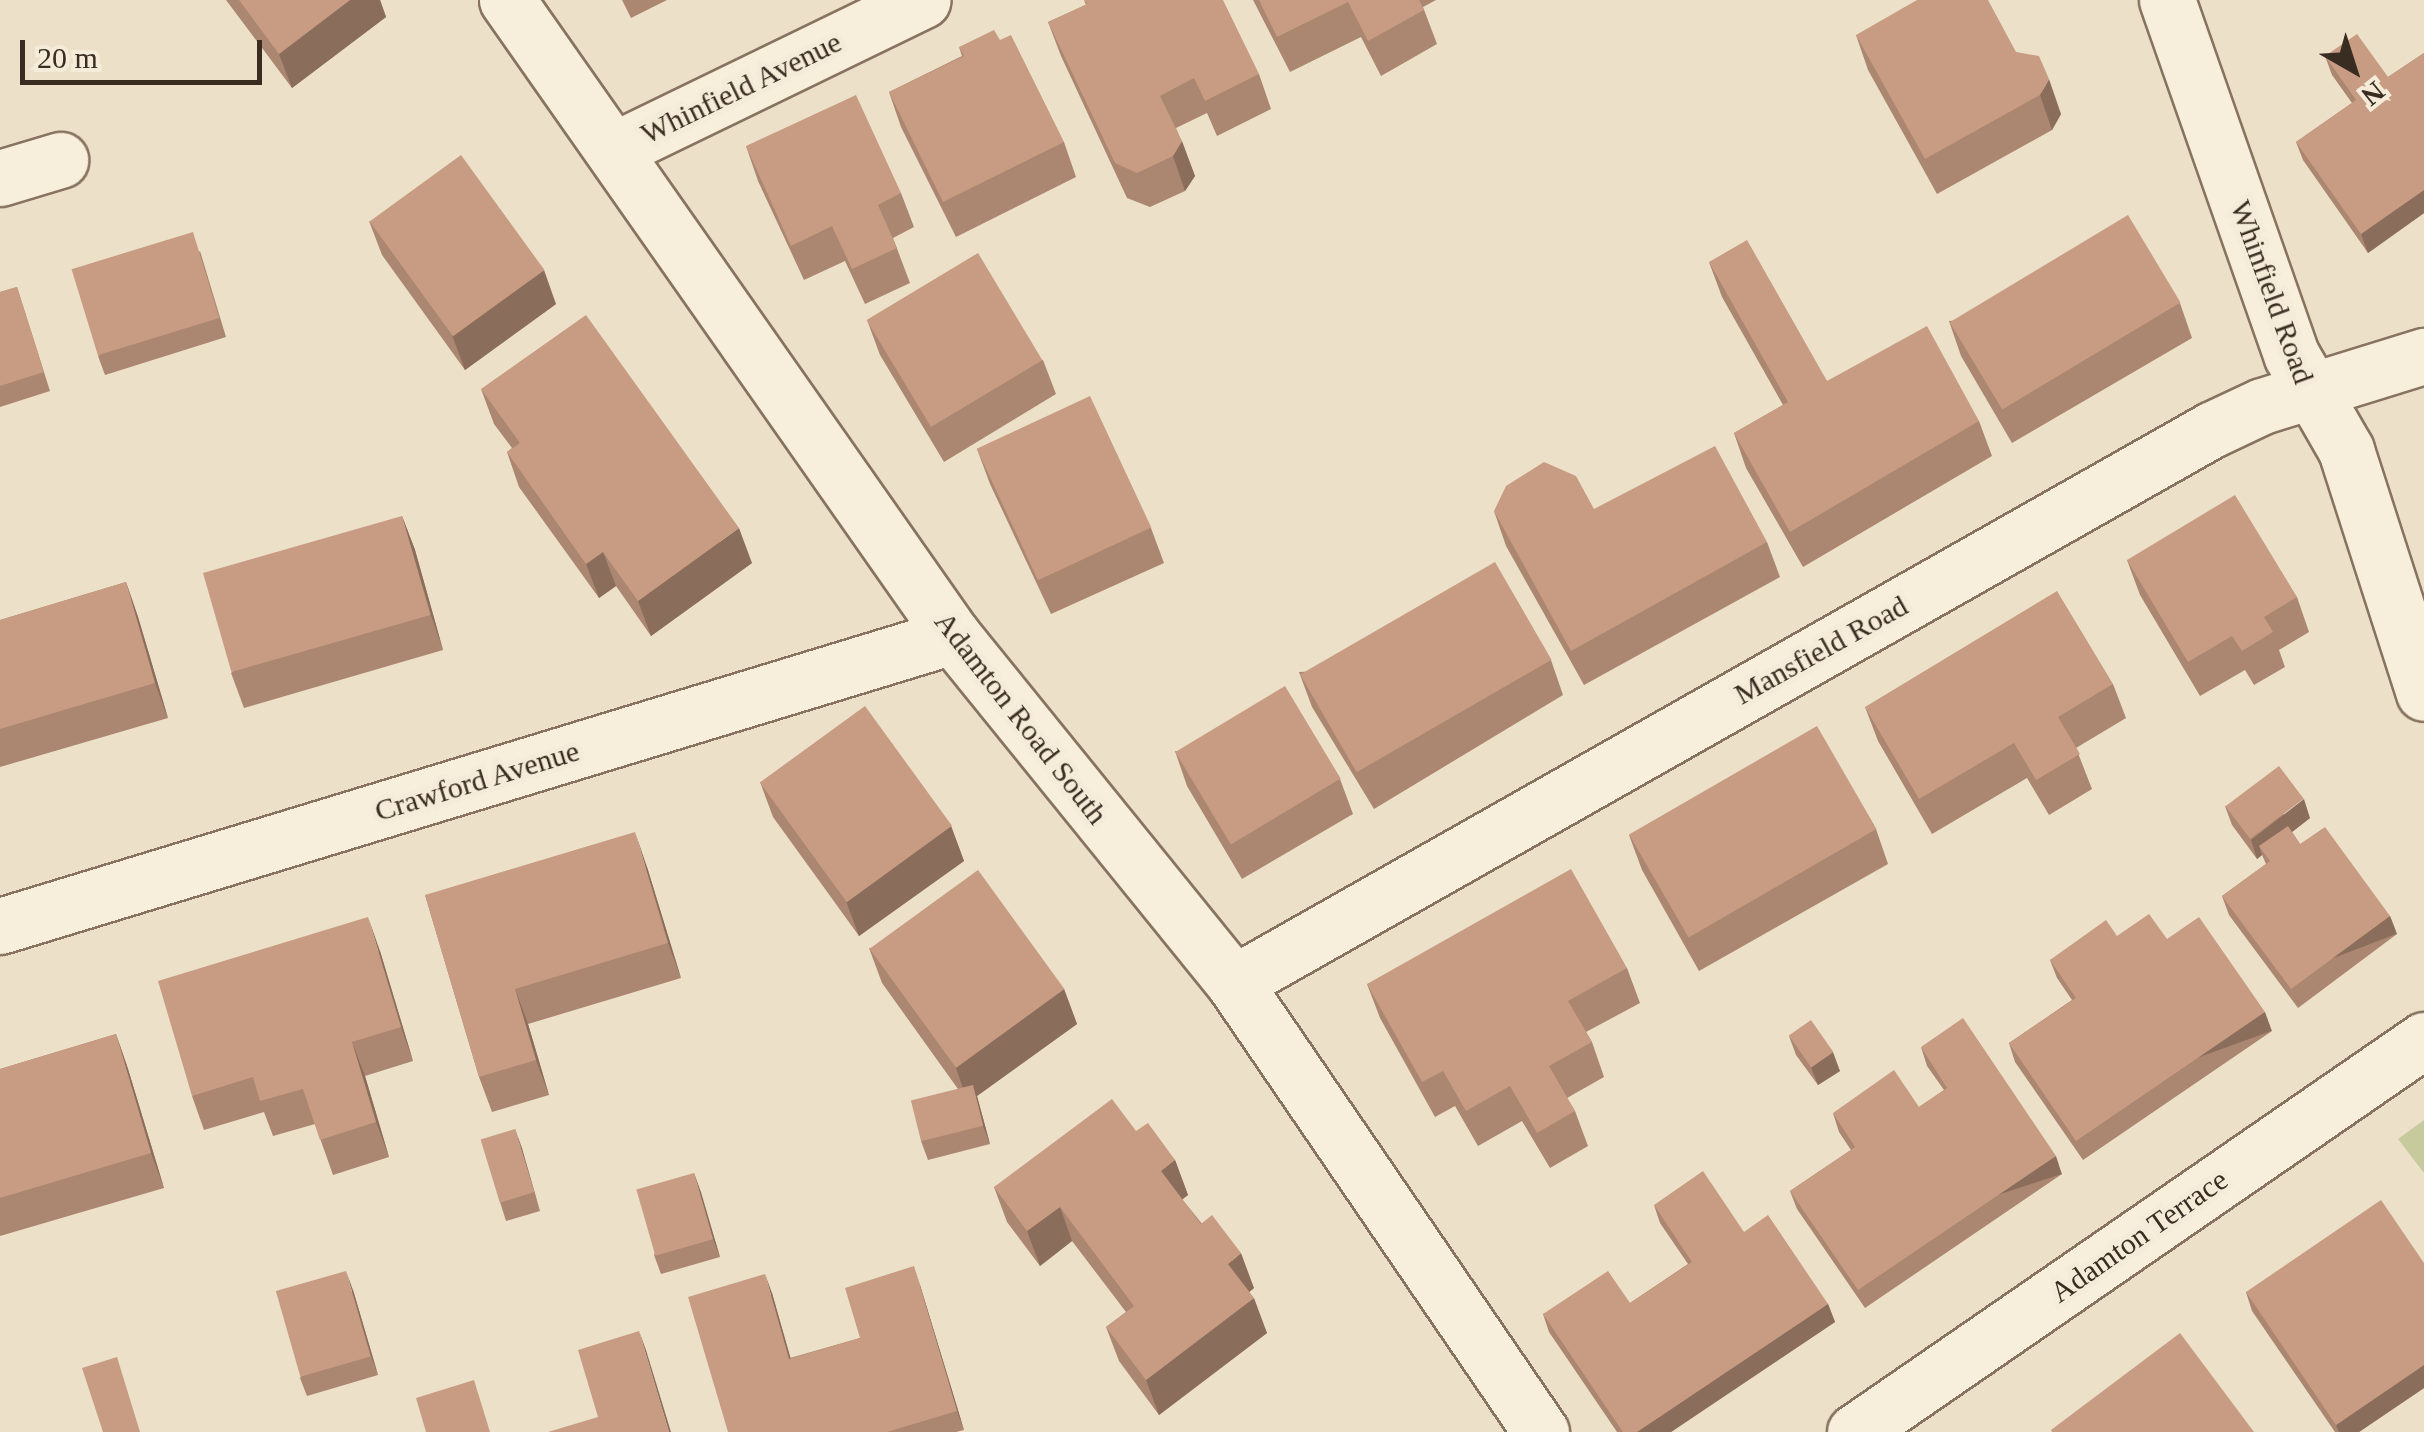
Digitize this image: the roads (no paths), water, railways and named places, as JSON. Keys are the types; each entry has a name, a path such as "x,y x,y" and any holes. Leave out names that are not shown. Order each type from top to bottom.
{"street":[{"name":"Adamton Road South","path":"507,0 953,636 1234,983 1541,1432"},
{"name":"Whinfield Avenue","path":"614,150 923,0"},
{"name":"Whinfield Road","path":"2167,0 2310,395 2346,450 2424,693"},
{"path":"0,178 60,160"},
{"name":"Mansfield Road","path":"1234,983 2210,430 2262,406 2310,395 2424,356"},
{"name":"Crawford Avenue","path":"0,926 953,636"},
{"name":"Adamton Terrace","path":"1854,1432 2424,1040"}]}
